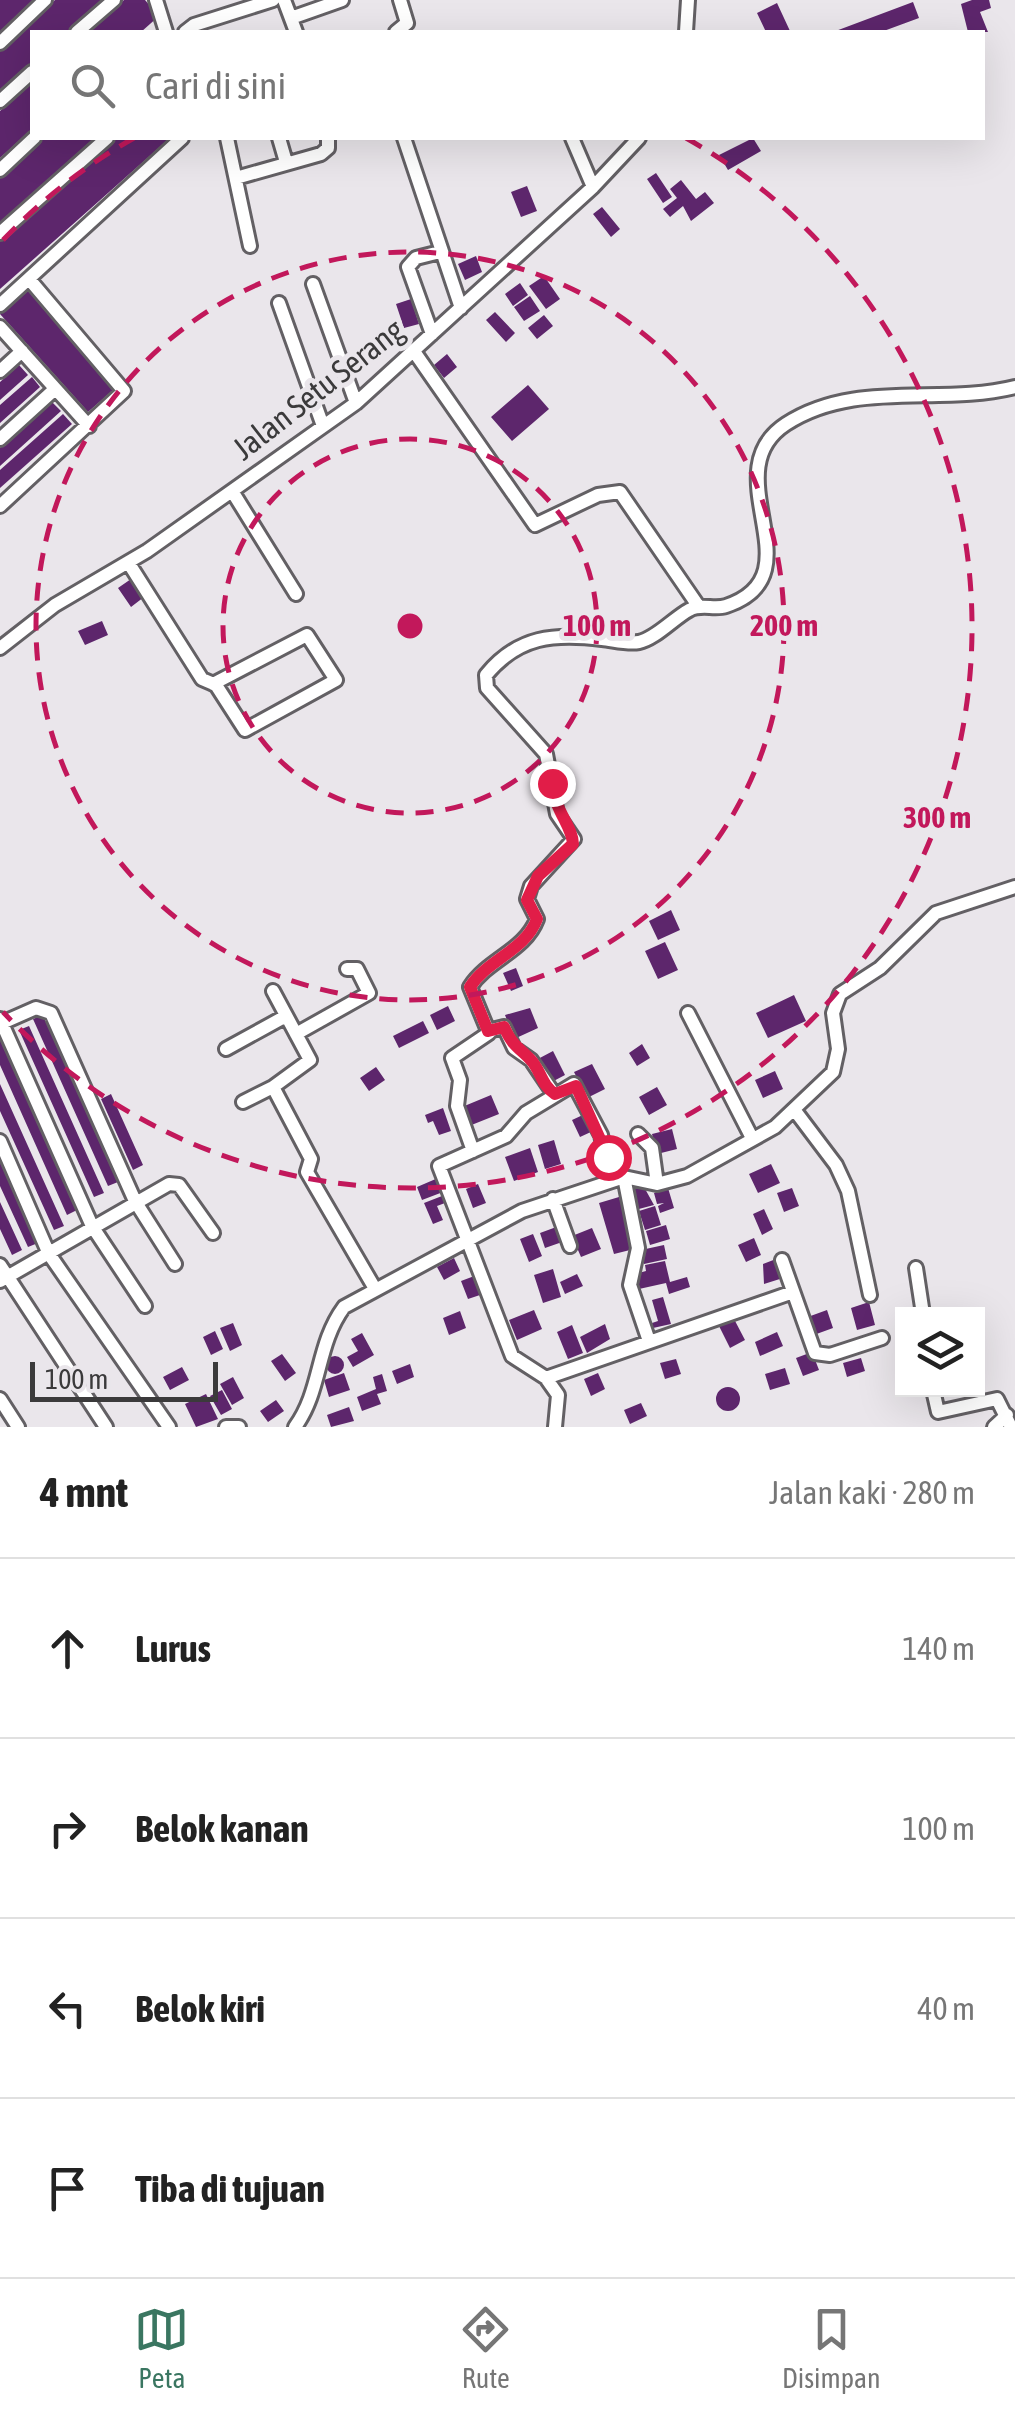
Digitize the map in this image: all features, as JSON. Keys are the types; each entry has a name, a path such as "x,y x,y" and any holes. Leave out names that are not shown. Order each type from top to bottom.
{"street":[{"path":"0,43 45,0"},
{"path":"79,30 114,0"},
{"path":"156,0 164,27"},
{"path":"187,30 273,0"},
{"path":"284,0 295,30"},
{"path":"291,18 342,0"},
{"path":"398,30 406,23 400,0"},
{"path":"686,30 688,0"},
{"path":"0,101 30,74"},
{"path":"0,170 32,140"},
{"path":"0,233 106,140"},
{"path":"0,305 180,140"},
{"path":"227,140 250,246"},
{"path":"280,140 286,162"},
{"path":"236,178 321,154 330,144 329,140"},
{"path":"405,140 461,308"},
{"path":"573,140 594,187"},
{"name":"Jalan Setu Serang","path":"0,648 55,606 232,492 356,402 594,187 638,140"},
{"path":"432,334 408,267 416,258 440,252"},
{"path":"0,506 122,397 123,386 29,279"},
{"path":"314,284 356,402"},
{"path":"279,303 324,426"},
{"path":"0,327 89,426"},
{"path":"413,350 534,525 598,495 620,492 699,606"},
{"path":"0,371 22,352"},
{"path":"473,1151 457,1106 460,1080 452,1058 484,1040 488,1031 471,984 494,960 529,934 537,919 527,900 531,886 574,839 558,814 546,754 487,688 486,675 506,655 542,636 644,641 699,606 733,603 756,587 770,551 755,490 766,448 780,429 824,407 864,397 992,393 1015,387"},
{"path":"0,439 56,388"},
{"path":"232,492 296,594"},
{"path":"128,562 202,679 213,684 245,730 336,680 307,636 213,684"},
{"path":"295,1427 309,1405 327,1330 344,1307 374,1287 553,1199 618,1179 657,1184 686,1176 796,1112 832,1072 838,1049 833,1013 840,994 880,968 936,913 1015,888"},
{"path":"296,1034 369,993 357,969 348,969"},
{"path":"242,1102 273,1087 310,1060 273,990"},
{"path":"146,1306 92,1226 1,1021 36,1008 50,1014 135,1200 175,1264"},
{"path":"688,1013 752,1138"},
{"path":"226,1048 286,1016"},
{"path":"488,1031 504,1027 516,1050 531,1060 554,1094"},
{"path":"554,1427 560,1402 546,1378 512,1356 438,1166 506,1136 526,1113 554,1094 576,1086 602,1135 638,1248 630,1285 649,1341"},
{"path":"273,1087 311,1158 307,1172 374,1287"},
{"path":"796,1112 836,1165 848,1191 870,1294"},
{"path":"638,1134 652,1148 657,1184"},
{"path":"0,1141 48,1254 169,1427"},
{"path":"106,1427 2,1275 48,1254 135,1200 176,1182 213,1233"},
{"path":"553,1199 570,1246"},
{"path":"782,1260 815,1353 821,1356 882,1338"},
{"path":"916,1268 922,1307"},
{"path":"546,1378 793,1292"},
{"path":"935,1397 938,1412 998,1398 1009,1421 994,1427"},
{"path":"0,1399 18,1427"},
{"path":"226,1427 239,1427"}],"building":[{"path":"0,0 37,0 0,33"},
{"path":"55,0 108,0 74,30 30,30 30,70 0,97 0,49"},
{"path":"124,0 145,0 159,16 143,30 90,30"},
{"path":"989,0 991,8 980,12 988,32 968,30 961,4"},
{"path":"913,2 919,18 886,30 838,30"},
{"path":"777,3 790,30 765,30 757,13"},
{"path":"30,84 30,131 0,158 0,111"},
{"path":"42,140 95,140 0,225 0,177"},
{"path":"114,140 168,140 0,289 0,241"},
{"path":"749,140 754,140 761,151 728,170 719,155"},
{"path":"656,173 672,197 663,203 647,179"},
{"path":"681,180 696,199 705,192 714,203 691,221 683,206 670,217 663,209 677,198 670,189"},
{"path":"527,186 537,211 521,217 511,192"},
{"path":"602,207 620,229 611,237 593,214"},
{"path":"476,256 482,272 465,280 458,264"},
{"path":"544,276 560,299 546,309 529,286"},
{"path":"520,283 528,295 513,306 505,294"},
{"path":"29,285 119,385 88,412 0,314"},
{"path":"530,296 540,311 524,321 514,307"},
{"path":"411,299 419,324 404,328 396,304"},
{"path":"495,312 515,333 506,342 486,320"},
{"path":"544,315 553,326 537,339 528,328"},
{"path":"447,354 457,367 444,378 434,365"},
{"path":"19,365 28,375 0,400 0,382"},
{"path":"32,377 40,387 0,423 0,405"},
{"path":"528,385 549,409 512,441 491,417"},
{"path":"52,402 61,411 0,466 0,448"},
{"path":"63,414 72,424 0,488 0,470"},
{"path":"131,579 144,597 131,607 118,588"},
{"path":"102,621 108,635 85,645 78,631"},
{"path":"671,910 680,930 658,940 649,921"},
{"path":"665,942 678,970 658,979 645,951"},
{"path":"516,968 523,986 511,991 503,973"},
{"path":"794,995 806,1021 768,1038 756,1013"},
{"path":"448,1006 455,1021 437,1030 430,1015"},
{"path":"530,1008 538,1028 514,1039 505,1015"},
{"path":"43,1015 118,1182 108,1186 33,1019"},
{"path":"423,1021 429,1033 399,1048 393,1036"},
{"path":"29,1026 104,1193 94,1197 19,1030"},
{"path":"0,1038 77,1210 67,1215 0,1065"},
{"path":"642,1044 650,1058 637,1066 629,1053"},
{"path":"553,1051 565,1075 548,1084 536,1060"},
{"path":"592,1064 605,1089 587,1098 574,1072"},
{"path":"376,1067 385,1080 369,1091 360,1078"},
{"path":"775,1071 783,1089 763,1098 755,1080"},
{"path":"0,1084 64,1226 54,1230 0,1111"},
{"path":"657,1087 667,1105 649,1115 639,1097"},
{"path":"111,1094 143,1165 133,1170 101,1099"},
{"path":"491,1095 499,1114 469,1126 462,1107"},
{"path":"443,1108 451,1131 439,1135 433,1121 428,1123 425,1115"},
{"path":"585,1114 593,1131 580,1137 572,1120"},
{"path":"672,1129 677,1149 657,1154 652,1134"},
{"path":"554,1140 561,1164 545,1169 538,1145"},
{"path":"530,1148 538,1172 514,1181 505,1157"},
{"path":"0,1159 38,1243 28,1247 0,1186"},
{"path":"771,1164 780,1183 758,1193 749,1174"},
{"path":"438,1178 443,1192 422,1200 417,1187"},
{"path":"478,1184 486,1203 473,1208 466,1189"},
{"path":"644,1187 654,1205 635,1210 633,1189"},
{"path":"668,1188 674,1208 660,1213 658,1206 664,1203 657,1204 654,1193"},
{"path":"792,1188 799,1206 784,1212 777,1193"},
{"path":"442,1196 445,1203 437,1206 443,1220 433,1224 424,1203"},
{"path":"619,1197 634,1249 614,1254 599,1203"},
{"path":"0,1202 22,1250 12,1255 0,1229"},
{"path":"655,1206 661,1225 645,1230 639,1211"},
{"path":"764,1209 773,1229 762,1235 753,1214"},
{"path":"666,1225 670,1239 650,1245 646,1231"},
{"path":"559,1226 565,1241 545,1248 540,1233"},
{"path":"592,1228 601,1249 581,1257 572,1236"},
{"path":"533,1234 542,1256 529,1262 520,1239"},
{"path":"754,1238 761,1255 746,1262 738,1245"},
{"path":"664,1245 667,1259 644,1264 641,1250"},
{"path":"454,1258 460,1271 444,1280 437,1267"},
{"path":"776,1259 783,1278 764,1284 763,1264"},
{"path":"665,1261 670,1282 687,1277 690,1287 669,1294 666,1283 639,1289 635,1274 646,1271 645,1265"},
{"path":"553,1269 561,1297 543,1303 534,1275"},
{"path":"577,1274 583,1286 565,1294 560,1282"},
{"path":"477,1275 483,1294 468,1299 461,1281"},
{"path":"663,1297 671,1324 653,1328 652,1323 658,1321 652,1300"},
{"path":"869,1302 875,1325 857,1330 851,1308"},
{"path":"534,1310 542,1329 517,1340 509,1320"},
{"path":"827,1310 833,1328 811,1336 805,1318"},
{"path":"460,1311 466,1328 449,1335 443,1318"},
{"path":"734,1319 745,1340 730,1348 719,1326"},
{"path":"233,1323 242,1345 230,1351 220,1328"},
{"path":"605,1324 610,1339 587,1353 580,1337"},
{"path":"572,1325 583,1353 568,1359 557,1332"},
{"path":"215,1331 223,1349 211,1355 203,1337"},
{"path":"777,1332 783,1346 760,1356 755,1342"},
{"path":"362,1333 374,1355 353,1367 347,1357 358,1351 351,1339"},
{"path":"812,1352 819,1370 803,1376 796,1358"},
{"path":"282,1354 296,1373 285,1381 271,1361"},
{"path":"335,1356 342,1358 342,1372 335,1374 328,1372 326,1365 328,1358"},
{"path":"861,1358 865,1371 847,1377 843,1363"},
{"path":"676,1359 681,1374 665,1379 660,1363"},
{"path":"410,1364 414,1377 397,1384 392,1371"},
{"path":"182,1367 189,1380 170,1390 163,1377"},
{"path":"785,1368 790,1384 770,1390 765,1374"},
{"path":"344,1373 350,1390 329,1397 324,1380"},
{"path":"598,1373 605,1389 591,1396 584,1379"},
{"path":"382,1374 387,1391 377,1394 381,1404 362,1411 357,1397 376,1389 373,1377"},
{"path":"233,1377 244,1398 232,1405 220,1384"},
{"path":"728,1387 740,1399 728,1411 716,1399"},
{"path":"222,1390 232,1409 221,1415 210,1396"},
{"path":"206,1394 218,1419 196,1427 185,1404"},
{"path":"276,1400 284,1411 268,1422 260,1411"},
{"path":"641,1403 647,1416 630,1424 624,1410"},
{"path":"349,1407 354,1421 331,1427 327,1415"}],"route":[{"path":"552,783 558,814 572,832 573,844 531,886 527,900 537,919 529,934 513,950 494,960 470,987 488,1031 504,1027 516,1050 531,1060 548,1090 555,1094 576,1086 602,1135 608,1157"}]}
